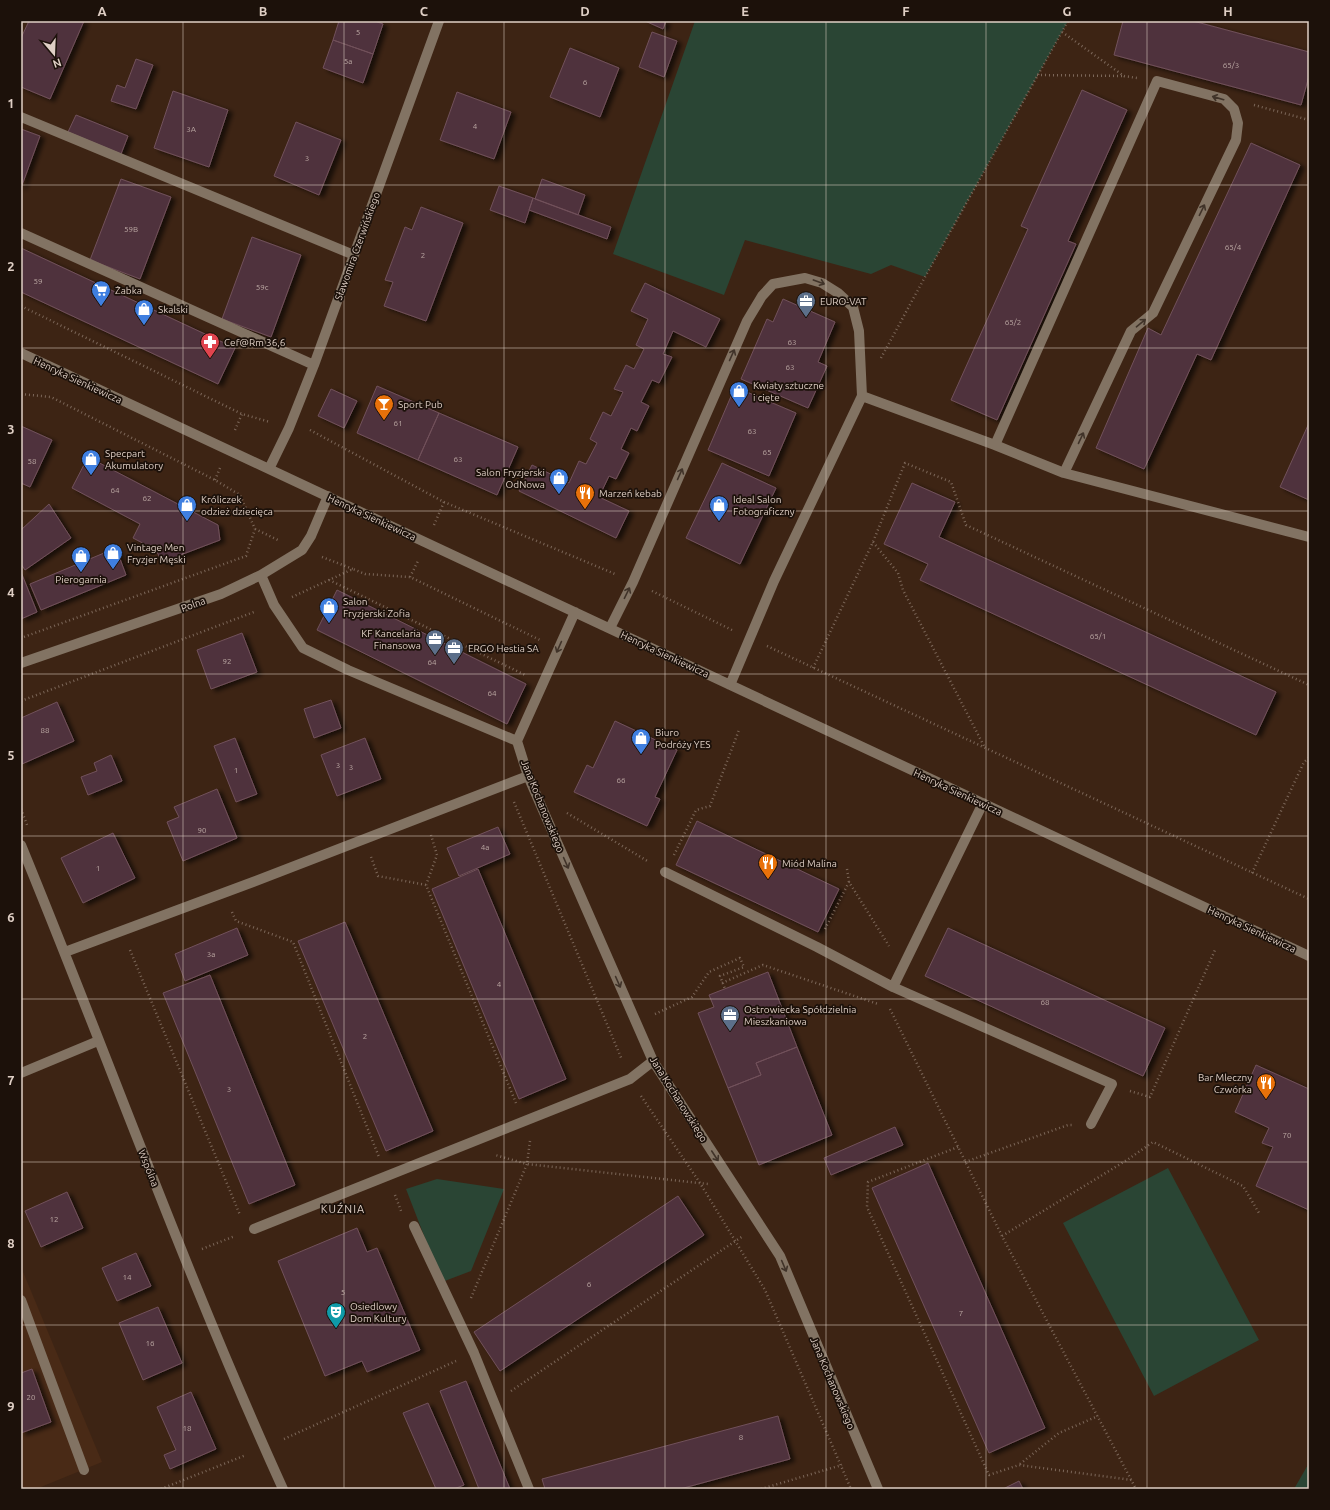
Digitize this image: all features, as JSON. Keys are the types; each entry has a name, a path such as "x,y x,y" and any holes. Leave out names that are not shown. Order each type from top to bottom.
{"street":[{"name":"Sławomira Czerwińskiego","path":"269,469 289,428 314,365 438,21"},
{"path":"995,445 1157,81 1224,99 1234,109 1238,123 1236,140 1153,312 1131,331 1064,473"},
{"path":"21,117 354,255"},
{"path":"21,233 314,365"},
{"path":"610,628 633,582 747,321 762,296 773,284 805,278 822,283 838,293 852,307 859,331 862,396 774,581 730,685"},
{"name":"Henryka Sienkiewicza","path":"21,353 1309,956"},
{"path":"862,396 995,445 1064,473 1309,536"},
{"name":"Polna","path":"21,663 221,594 261,575 302,550 311,536 328,496"},
{"path":"261,575 274,605 303,648 348,670 517,741 575,612"},
{"name":"Jana Kochanowskiego","path":"517,741 528,776 653,1061 780,1256 878,1489"},
{"path":"65,952 528,776"},
{"path":"893,987 983,803"},
{"name":"Wspólna","path":"21,845 65,952 98,1041 185,1258 264,1448 283,1489"},
{"path":"665,872 893,987 1112,1084 1091,1124"},
{"path":"21,1073 98,1041"},
{"path":"254,1229 630,1079 653,1061"},
{"path":"414,1226 474,1353 529,1489"},
{"path":"21,1300 84,1470"}],"path":[{"path":"880,361 924,277 1068,21"},
{"path":"1062,32 1124,76"},
{"path":"1038,75 1124,76 1157,81"},
{"path":"1224,99 1260,106 1309,120"},
{"path":"21,306 242,414 289,428 308,429 444,502 633,582 749,638 1309,899"},
{"path":"21,394 52,397 215,480 240,495 255,530 246,556 21,638"},
{"path":"813,668 872,542 905,462 951,482 966,525 1309,685"},
{"path":"872,542 898,573 903,590 985,748"},
{"path":"21,701 274,605 353,569 365,574 410,577 558,649"},
{"path":"329,580 543,683"},
{"path":"536,794 665,872 696,810 710,806 739,730"},
{"path":"1252,873 1304,762 1309,758"},
{"path":"506,784 630,1079 700,1182 734,1242 765,1290 851,1489"},
{"path":"21,809 30,830"},
{"path":"426,815 437,855 426,885 524,1122"},
{"path":"364,839 378,876 426,885"},
{"path":"847,870 849,882 891,949"},
{"path":"816,947 849,882"},
{"path":"225,892 236,921 293,942 403,1215 414,1226"},
{"path":"122,931 241,1218 265,1225"},
{"path":"1112,1084 1150,1097 1215,950"},
{"path":"636,1022 692,998 709,972 740,958 744,967 720,976 725,989"},
{"path":"722,983 763,965 865,1000"},
{"path":"893,987 889,1008 1002,1236 1136,1489"},
{"path":"965,1162 1068,1125 1091,1124"},
{"path":"1002,1236 1127,1160 1153,1142 1244,1186 1260,1214"},
{"path":"461,1147 527,1164 735,1187"},
{"path":"958,1147 868,1182 867,1207 989,1475 1020,1464 1059,1433 1098,1416"},
{"path":"460,1324 527,1164"},
{"path":"494,1402 760,1225"},
{"path":"185,1258 196,1251 254,1229"},
{"path":"161,1489 264,1448 474,1353"},
{"path":"761,1489 865,1458"},
{"path":"1020,1464 1132,1480"}],"shaded area":[{"path":"21,1267 102,1462 36,1489 21,1489"}],"green space":[{"path":"695,21 1068,21 925,277 891,265 871,274 745,240 724,295 613,254"},
{"path":"1168,1168 1259,1340 1154,1396 1063,1223"},
{"path":"437,1179 504,1189 471,1271 442,1282 406,1189"},
{"path":"1309,1463 1309,1489 1294,1489"}],"building":[{"path":"29,21 84,21 50,99 21,87 21,38"},
{"path":"339,21 375,21 383,24 373,54 333,40"},
{"path":"645,21 666,21 663,29"},
{"path":"1123,21 1193,21 1309,52 1309,76 1301,105 1114,55"},
{"path":"652,32 677,41 664,77 639,67"},
{"path":"333,40 373,54 363,83 323,68"},
{"path":"570,48 619,68 600,117 550,97"},
{"path":"136,59 153,65 136,109 111,101 117,85 125,88"},
{"path":"1082,90 1127,110 1068,241 1076,244 997,420 951,400 1028,229 1021,226"},
{"path":"173,91 228,110 209,167 154,148"},
{"path":"457,92 511,112 494,159 440,140"},
{"path":"76,115 128,136 121,154 68,132"},
{"path":"296,122 341,140 319,195 274,176"},
{"path":"21,129 40,136 21,188"},
{"path":"1251,143 1300,165 1211,360 1197,354 1144,469 1096,448 1148,328 1161,335"},
{"path":"121,179 171,197 140,279 90,260"},
{"path":"542,179 585,195 578,215 535,199"},
{"path":"499,186 533,198 525,223 490,210"},
{"path":"533,198 611,227 607,239 529,210"},
{"path":"421,207 463,223 426,321 384,306 393,282 385,280 405,227 412,230"},
{"path":"252,237 301,255 271,337 222,319"},
{"path":"21,248 235,348 218,384 21,292"},
{"path":"645,283 720,319 706,347 673,331 663,354 672,357 659,383 652,380 641,402 649,406 637,431 631,428 621,449 629,453 616,479 609,476 599,497 629,511 616,538 519,491 532,465 569,483 579,461 586,464 597,443 590,439 603,412 611,416 623,392 614,389 626,365 634,369 644,349 636,345 648,319 631,311"},
{"path":"783,299 835,322 818,362 827,366 808,408 741,379 767,319 773,322"},
{"path":"377,386 439,413 418,460 357,433"},
{"path":"735,387 796,413 769,476 708,450"},
{"path":"331,389 357,401 344,428 318,416"},
{"path":"439,413 518,447 497,495 418,460"},
{"path":"1309,423 1309,500 1280,487"},
{"path":"21,426 52,440 30,487 21,483"},
{"path":"88,457 218,525 220,540 162,562 156,550 133,538 140,524 72,488"},
{"path":"722,463 776,488 740,564 686,538"},
{"path":"912,483 955,502 939,537 1276,692 1256,735 920,580 928,564 884,544"},
{"path":"49,504 71,538 25,570 21,564 21,530"},
{"path":"116,548 126,575 41,610 30,584"},
{"path":"21,572 37,612 21,619"},
{"path":"337,590 526,684 507,724 317,630"},
{"path":"242,633 257,672 211,689 197,650"},
{"path":"331,700 341,728 314,738 304,709"},
{"path":"57,702 74,741 22,764 21,718"},
{"path":"615,721 677,750 655,797 660,799 647,826 574,792 587,765 593,768"},
{"path":"235,738 257,794 236,802 214,746"},
{"path":"365,738 381,779 337,796 321,755"},
{"path":"111,755 122,781 88,795 81,777 97,771 94,763"},
{"path":"217,789 237,838 183,861 167,822 179,817 174,807"},
{"path":"697,821 839,889 818,932 676,865"},
{"path":"498,827 510,854 459,876 447,848"},
{"path":"113,833 135,878 83,903 61,858"},
{"path":"478,869 566,1079 519,1099 432,889"},
{"path":"345,922 433,1131 386,1151 298,941"},
{"path":"237,928 248,955 185,981 175,954"},
{"path":"948,928 1165,1028 1143,1076 925,976"},
{"path":"768,972 797,1047 756,1063 761,1075 728,1088 698,1013 714,1007 709,995"},
{"path":"210,975 295,1185 249,1204 163,993"},
{"path":"797,1047 832,1135 759,1165 728,1088 761,1075 756,1063"},
{"path":"1256,1065 1309,1089 1309,1210 1256,1186 1273,1147 1262,1143 1269,1128 1235,1112"},
{"path":"895,1127 903,1145 831,1175 824,1158"},
{"path":"928,1163 1045,1428 989,1453 872,1188"},
{"path":"67,1192 83,1228 41,1247 25,1211"},
{"path":"678,1196 704,1235 500,1371 474,1332"},
{"path":"357,1228 367,1252 377,1248 420,1350 367,1372 362,1361 325,1376 278,1261"},
{"path":"136,1253 151,1286 117,1301 102,1268"},
{"path":"158,1307 182,1363 143,1380 119,1323"},
{"path":"32,1369 51,1422 21,1433 21,1373"},
{"path":"466,1381 510,1489 479,1489 440,1391"},
{"path":"191,1392 216,1449 170,1469 164,1455 176,1450 157,1407"},
{"path":"428,1403 464,1485 454,1489 436,1489 403,1413"},
{"path":"778,1416 790,1459 680,1489 545,1489 542,1479"},
{"path":"1019,1481 1023,1489 1003,1489"}],"place":[{"name":"Żabka","path":"101,307"},
{"name":"EURO-VAT","path":"806,318"},
{"name":"Skalski","path":"144,326"},
{"name":"Cef@Rm 36,6","path":"210,359"},
{"name":"Kwiaty sztuczne i cięte","path":"739,408"},
{"name":"Sport Pub","path":"384,421"},
{"name":"Specpart Akumulatory","path":"91,476"},
{"name":"Salon Fryzjerski OdNowa","path":"559,495"},
{"name":"Marzeń kebab","path":"585,510"},
{"name":"Króliczek odzież dziecięca","path":"187,522"},
{"name":"Ideal Salon Fotograficzny","path":"719,522"},
{"name":"Vintage Men Fryzjer Męski","path":"113,570"},
{"name":"Pierogarnia","path":"81,573"},
{"name":"Salon Fryzjerski Zofia","path":"329,624"},
{"name":"KF Kancelaria Finansowa","path":"435,656"},
{"name":"ERGO Hestia SA","path":"454,665"},
{"name":"Biuro Podróży YES","path":"641,755"},
{"name":"Miód Malina","path":"768,880"},
{"name":"Ostrowiecka Spółdzielnia Mieszkaniowa","path":"730,1032"},
{"name":"Bar Mleczny Czwórka","path":"1266,1100"},
{"name":"Osiedlowy Dom Kultury","path":"336,1329"}],"district":[{"name":"KUŹNIA","path":"343,1209"}]}
